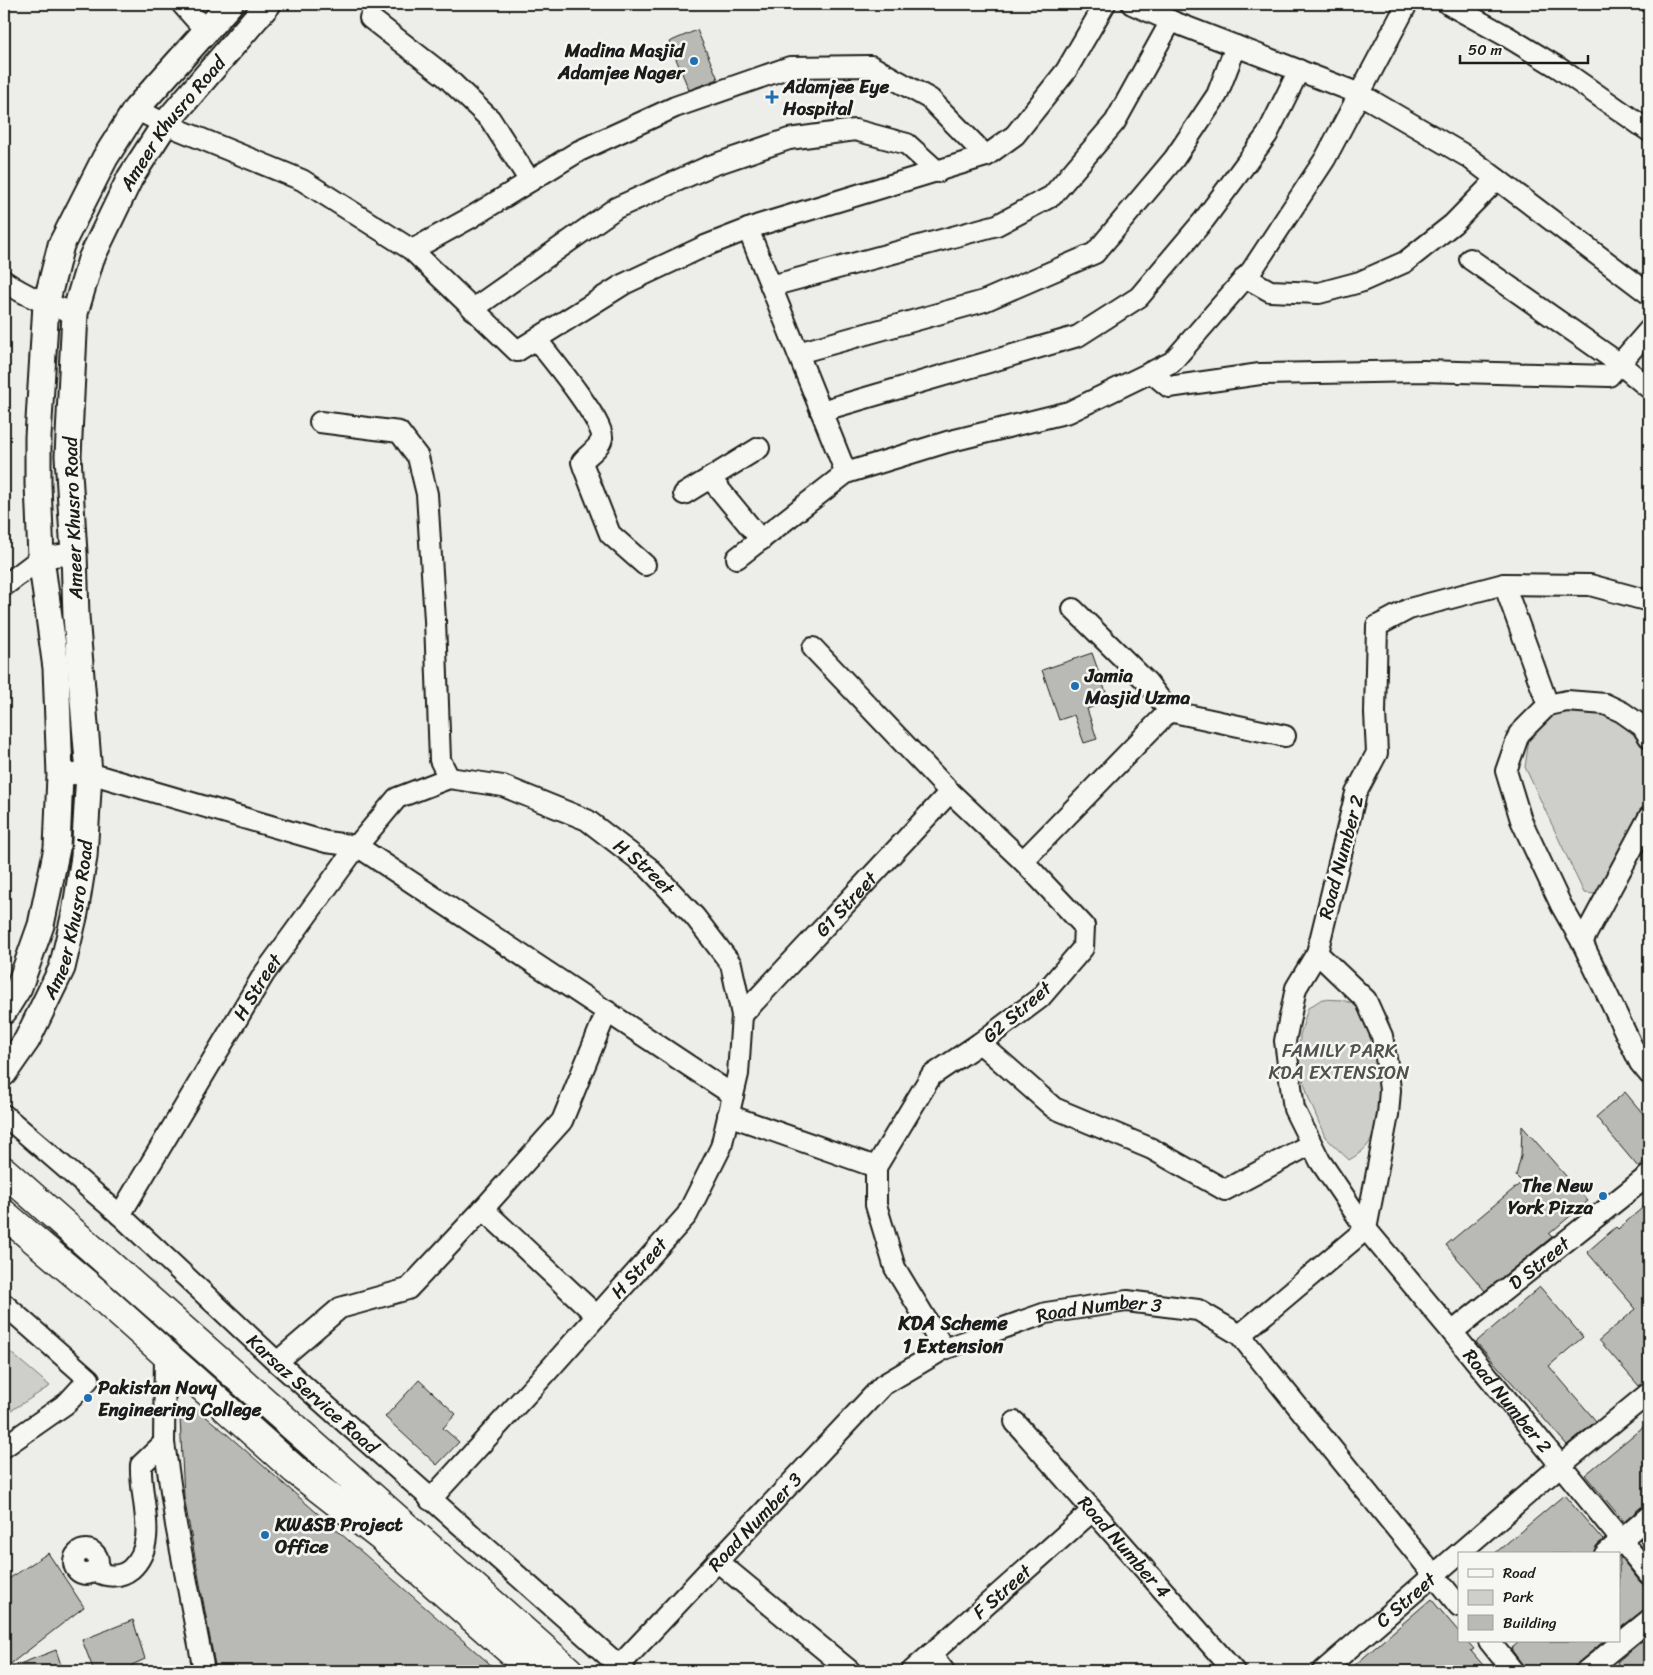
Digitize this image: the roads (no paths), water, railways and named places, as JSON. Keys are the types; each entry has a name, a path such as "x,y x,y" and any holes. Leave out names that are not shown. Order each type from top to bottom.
{"highway":[{"path":"4,1171 569,1671"},
{"path":"4,1214 97,1293 295,1470 381,1537 533,1671"}],"main road":[{"name":"Ameer Khusro Road","path":"4,1074 27,1040 62,968 84,857 89,773 76,616 68,456 75,313 92,259 130,178 165,124 268,4"},
{"path":"212,23 241,36"},
{"path":"212,23 217,64"},
{"name":"Ameer Khusro Road","path":"4,1011 19,987 41,925 57,848 60,774 56,668 41,558 38,484 38,437 46,304 61,245 105,158 136,110 212,23"}],"street":[{"path":"182,4 212,23"},
{"path":"136,110 165,124 302,180 412,250 516,351 624,284 705,246 748,229 986,156 1015,135 1066,71 1105,4"},
{"path":"1132,4 1360,94 1468,157 1649,294"},
{"path":"738,558 846,472 947,442 1069,412 1172,362 1252,270 1325,159 1407,4"},
{"path":"1448,4 1559,68 1649,131"},
{"path":"370,18 445,76 490,119 530,181"},
{"path":"771,286 997,225 1052,196 1115,122 1171,21"},
{"path":"798,353 984,301 1095,253 1174,159 1217,95 1236,46"},
{"path":"412,250 470,218 579,151 675,107 790,67 871,66 930,99 986,156"},
{"path":"821,411 1078,336 1139,297 1204,220 1267,135 1299,70"},
{"path":"474,310 616,208 710,166 788,139 855,130 907,144 938,172"},
{"path":"1245,277 1270,291 1319,293 1360,282 1405,262 1452,224 1497,179"},
{"path":"748,229 846,472"},
{"path":"1470,259 1620,364 1649,388"},
{"path":"4,281 17,290 46,304 75,313"},
{"path":"1151,372 1169,387 1260,374 1423,371 1609,376 1649,330"},
{"path":"536,339 585,403 601,430 602,437 600,443 582,462 610,534 645,565"},
{"path":"320,422 399,432 418,458 427,494 435,620 440,760 448,778"},
{"path":"684,494 759,448"},
{"path":"710,478 761,540"},
{"path":"4,586 41,558 74,553"},
{"path":"1504,584 1548,705"},
{"name":"Road Number 2","path":"1649,601 1590,585 1504,584 1409,609 1377,626 1375,713 1377,753 1356,793 1316,953 1296,988 1285,1041 1294,1109 1320,1161 1366,1229 1649,1574"},
{"path":"1073,609 1147,682 1169,711 1285,736"},
{"name":"G2 Street","path":"813,648 950,792 1023,860 1084,926 1084,948 1040,998 980,1043 931,1076 876,1167"},
{"path":"1646,1064 1561,905 1520,820 1506,771 1519,734 1548,705 1567,701 1605,704 1622,712 1642,726 1649,737"},
{"path":"1023,860 1169,711"},
{"path":"60,774 89,773 326,842 357,846 733,1095"},
{"name":"H Street","path":"120,1215 264,974 357,846 397,798 448,778 503,786 587,820 648,867 695,917 732,964 742,1014 738,1074 721,1147 687,1215 430,1500"},
{"name":"G1 Street","path":"742,1014 950,792"},
{"path":"1582,942 1649,817"},
{"path":"1240,1335 1366,1229 1388,1115 1390,1090 1382,1036 1366,1000 1316,953"},
{"path":"277,1362 340,1308 408,1289 483,1209 562,1121 606,1011"},
{"path":"980,1043 1054,1108 1152,1149 1225,1190 1311,1144"},
{"name":"Karsaz Service Road","path":"4,1115 120,1215 277,1362 430,1500 622,1668"},
{"path":"728,1115 876,1167 876,1205 895,1268 944,1349"},
{"name":"D Street","path":"1452,1332 1649,1175"},
{"path":"483,1209 597,1316"},
{"name":"Road Number 3","path":"622,1668 717,1561 883,1385 944,1349 1046,1313 1127,1301 1198,1310 1240,1335 1458,1605"},
{"path":"4,1304 89,1379 67,1403 4,1447"},
{"path":"164,1353 164,1443 177,1534 204,1671"},
{"name":"C Street","path":"1460,1552 1649,1392"},
{"name":"Road Number 4","path":"1016,1422 1234,1671"},
{"path":"95,1570 105,1576 126,1573 139,1561 144,1552 147,1534 141,1465 164,1443"},
{"name":"F Street","path":"912,1671 1092,1511"},
{"path":"1607,1552 1649,1516"},
{"name":"C Street","path":"1322,1671 1458,1554"},
{"path":"717,1561 850,1671"},
{"path":"1586,1671 1649,1620"},
{"path":"1498,1645 1512,1671"},
{"path":"931,1654 944,1671"}],"place":[{"name":"Madina Masjid Adamjee Nager","path":"694,61"},
{"name":"Adamjee Eye Hospital","path":"772,97"},
{"name":"Jamia Masjid Uzma","path":"1075,686"},
{"name":"The New York Pizza","path":"1603,1196"},
{"name":"Pakistan Navy Engineering College","path":"88,1398"},
{"name":"KW&SB Project Office","path":"265,1535"}],"district":[{"name":"KDA Scheme 1 Extension","path":"953,1334"}],"park label":[{"name":"FAMILY PARK KDA EXTENSION","path":"1339,1061"}]}
